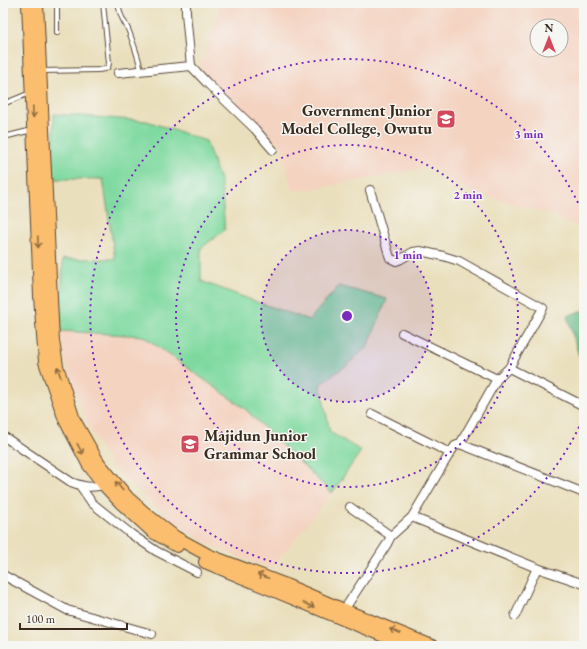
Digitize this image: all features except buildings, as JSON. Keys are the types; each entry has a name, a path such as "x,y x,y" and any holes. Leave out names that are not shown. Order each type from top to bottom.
{"main road":[{"path":"28,3 40,296 45,362 65,420 88,464 104,485 120,502 153,532 205,562 344,610 432,646"},
{"path":"37,3 53,341 57,366 74,420 98,462 128,498 175,537 208,555 403,645"}],"street":[{"path":"186,3 191,66 255,129 273,150"},
{"path":"118,73 191,66"},
{"path":"344,610 391,536 412,517 450,453 455,446 460,444 497,379 509,368 543,308 459,261 420,251 413,252 396,261 390,258 370,190"},
{"path":"402,333 497,379"},
{"path":"509,368 580,404"},
{"path":"372,414 450,453"},
{"path":"3,436 70,482 81,486 91,487 104,485"},
{"path":"460,444 584,493"},
{"path":"81,486 92,503 137,538 156,552 197,572"},
{"path":"350,507 391,536"},
{"path":"412,517 537,568 584,584"},
{"path":"515,616 537,568"},
{"path":"3,575 67,610 152,634"}],"lane":[{"path":"57,3 57,33"},
{"path":"40,72 98,70 108,67 109,63 103,3"},
{"path":"119,3 119,11 140,62 141,71"},
{"path":"3,104 32,92"},
{"path":"3,134 8,136 33,129"}],"shaded area":[{"name":"Government Junior Model College, Owutu","path":"219,3 584,3 584,230 548,214 467,190 431,167 308,190 292,190 281,146 200,70"},
{"name":"Majidun Junior Grammar School","path":"60,331 143,336 244,408 332,493 271,569 238,557 187,532 163,513 116,471 92,433 78,399 66,363"}],"green space":[{"path":"54,114 147,121 206,141 221,183 225,230 201,248 201,281 309,320 339,286 387,299 368,346 346,366 320,384 330,432 361,451 332,493 244,408 143,336 60,331 63,259 115,259 103,179 53,179"},
{"path":"584,310 584,361 579,356 567,316"}],"place":[{"name":"Government Junior Model College, Owutu","path":"446,119"},
{"name":"Majidun Junior Grammar School","path":"190,444"}]}
